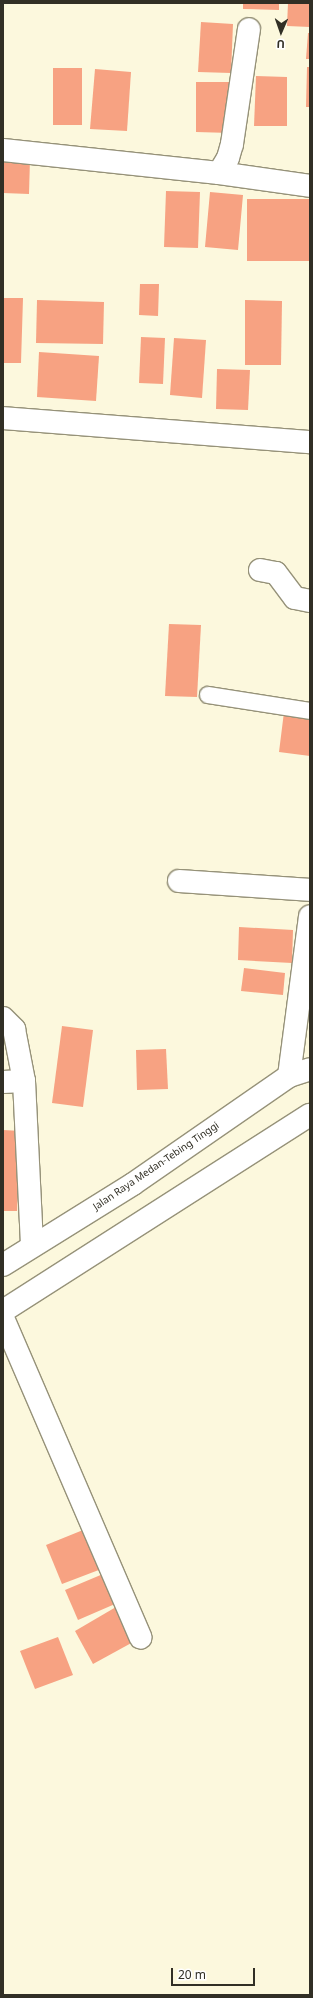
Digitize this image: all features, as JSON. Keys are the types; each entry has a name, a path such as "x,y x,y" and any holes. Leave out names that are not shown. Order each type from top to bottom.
{"main road":[{"path":"219,173 228,158 232,144 249,29"},
{"path":"3,150 219,173 310,186"},
{"path":"3,418 310,442"},
{"path":"260,570 276,573 295,598 310,601"},
{"path":"179,881 310,890"},
{"path":"289,1076 310,916"},
{"path":"3,1018 14,1030 24,1081 32,1246"},
{"name":"Jalan Raya Medan-Tebing Tinggi","path":"3,1265 133,1184 289,1076 310,1069"},
{"path":"3,1082 24,1081"},
{"path":"3,1311 310,1115"},
{"path":"3,1318 140,1638"}],"lane":[{"path":"208,695 310,711"}],"building":[{"path":"243,3 279,3 279,10 243,9"},
{"path":"288,3 310,3 310,27 287,26"},
{"path":"201,22 233,24 231,73 198,72"},
{"path":"308,33 310,33 310,59 306,59"},
{"path":"307,67 310,67 310,107 306,107"},
{"path":"53,68 82,68 82,125 53,125"},
{"path":"95,69 131,72 127,131 90,129"},
{"path":"256,76 287,77 287,126 254,126"},
{"path":"196,82 231,82 231,133 196,132"},
{"path":"4,158 30,159 29,194 3,193"},
{"path":"166,191 200,192 198,248 164,247"},
{"path":"210,192 243,195 238,250 205,247"},
{"path":"247,199 310,199 310,261 247,261"},
{"path":"140,284 159,284 158,316 139,315"},
{"path":"3,298 23,298 21,363 3,363"},
{"path":"37,300 104,302 103,344 36,343"},
{"path":"245,300 282,301 281,365 245,365"},
{"path":"141,337 165,338 163,384 139,383"},
{"path":"174,338 206,340 202,398 170,395"},
{"path":"39,352 99,356 96,401 37,397"},
{"path":"217,369 250,370 248,410 216,409"},
{"path":"169,624 201,625 197,697 165,696"},
{"path":"284,712 310,715 310,756 279,752"},
{"path":"239,927 293,930 292,963 238,960"},
{"path":"244,968 285,973 283,995 241,991"},
{"path":"62,1026 93,1030 83,1107 52,1103"},
{"path":"166,1049 168,1089 137,1090 136,1050"},
{"path":"3,1130 21,1131 17,1211 3,1211"},
{"path":"88,1528 104,1568 62,1584 46,1545"},
{"path":"103,1574 115,1604 78,1620 65,1590"},
{"path":"116,1607 135,1641 93,1664 75,1631"},
{"path":"58,1637 73,1675 35,1689 20,1651"}]}
